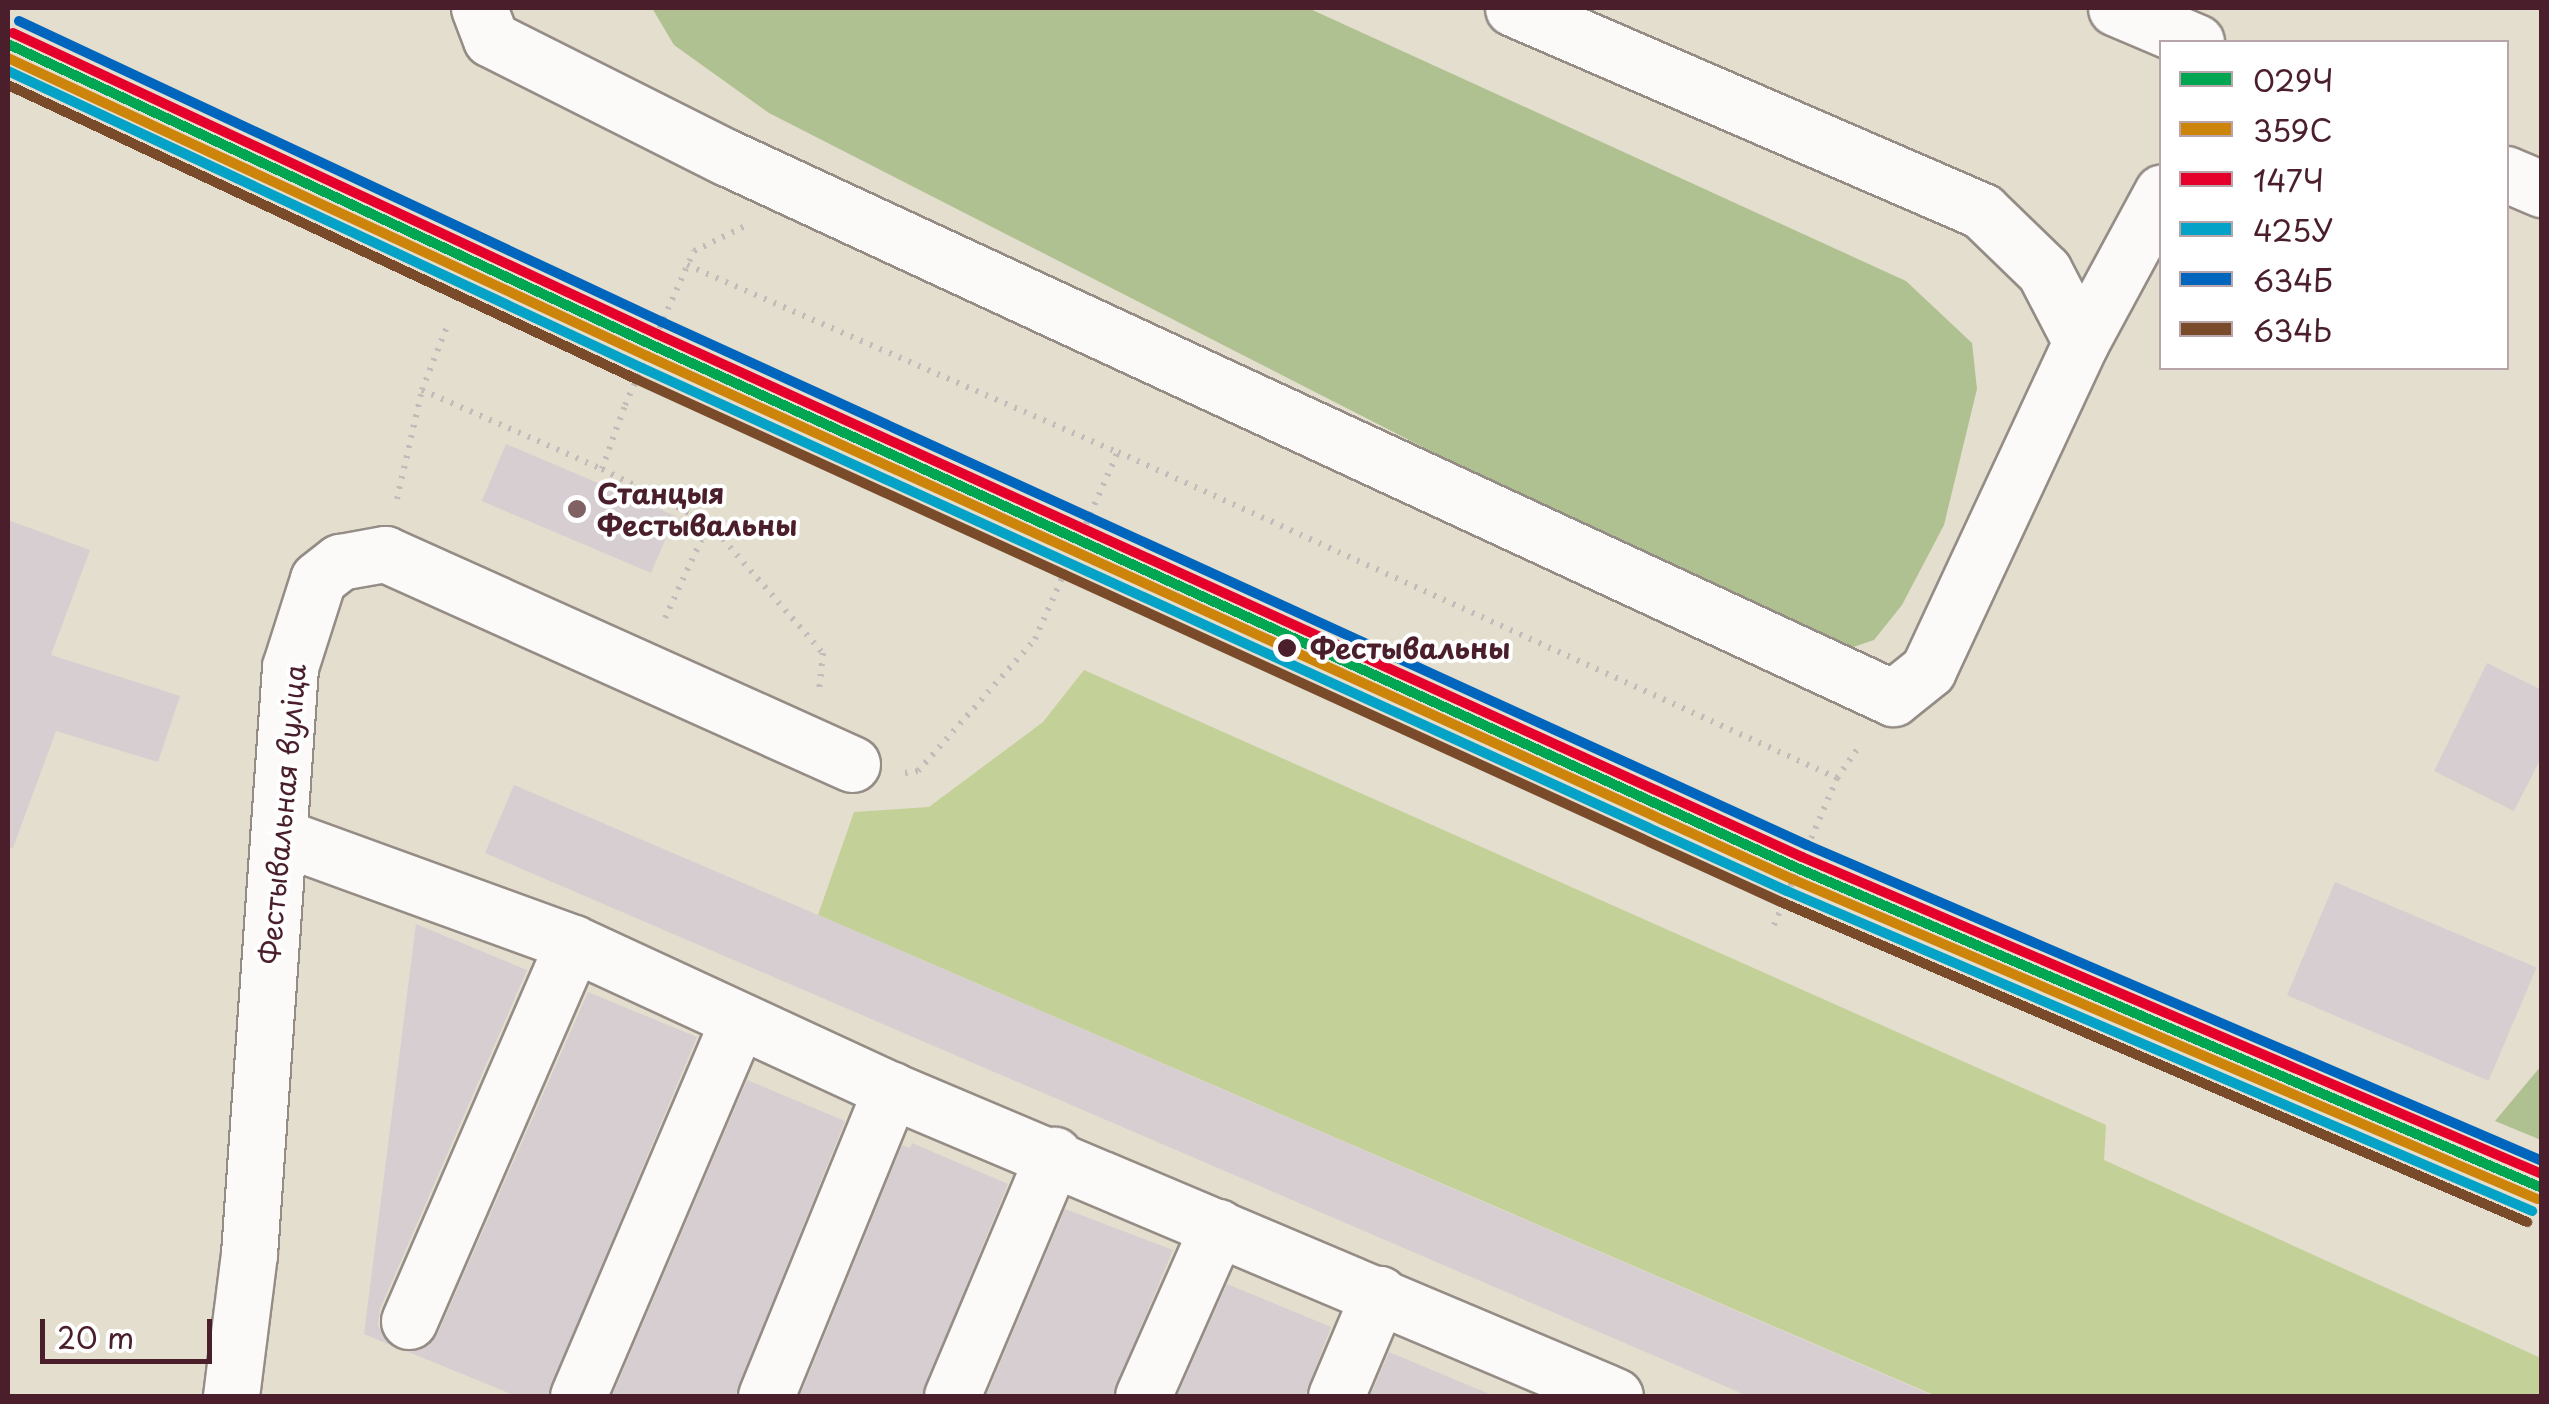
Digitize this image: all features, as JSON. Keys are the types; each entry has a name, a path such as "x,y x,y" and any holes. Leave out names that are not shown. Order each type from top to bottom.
{"street":[{"path":"479,8 491,39 697,142 1894,698 1928,670 2081,342 2159,198"},
{"path":"1513,8 1982,211 2044,271 2081,342"},
{"path":"2116,8 2191,40"},
{"path":"2509,175 2542,189"},
{"path":"385,554 833,755"},
{"name":"Фестывальная вуліца","path":"231,1396 249,1254 290,667 318,579 340,562 385,554"},
{"path":"279,836 573,942 891,1090 1379,1294 1530,1380 1615,1396"},
{"path":"409,1321 573,942"},
{"path":"578,1396 738,1021"},
{"path":"766,1396 891,1090"},
{"path":"952,1396 1054,1155"},
{"path":"1143,1396 1218,1227"},
{"path":"1336,1396 1379,1294"}],"path":[{"path":"602,469 687,265 1118,452 1837,778 1773,928"},
{"path":"385,554 422,390 448,324"},
{"path":"422,390 602,469 709,523 823,653 833,755 880,778 918,771 1035,639 1118,452"},
{"path":"642,669 709,523"}],"green space":[{"path":"652,8 1308,8 1906,281 1972,343 1977,389 1944,525 1902,605 1874,640 1830,655 769,113 674,45"},
{"path":"1084,670 2106,1125 2104,1160 2541,1358 2541,1396 1936,1396 818,915 854,812 929,807 1043,722"},
{"path":"2541,1066 2541,1140 2495,1121"}],"building":[{"name":"Станцыя Фестывальны","path":"506,444 675,516 651,573 482,501"},
{"path":"8,520 90,550 51,655 180,696 158,762 56,731 13,848 8,847"},
{"path":"2487,663 2542,690 2542,756 2514,811 2434,771"},
{"path":"514,785 1934,1396 1748,1396 485,853"},
{"path":"2335,882 2537,968 2489,1081 2287,995"},
{"path":"416,924 527,970 380,1309 378,1326 390,1345 364,1334"},
{"path":"588,992 697,1037 547,1396 516,1396 406,1351 427,1347 438,1333"},
{"path":"747,1080 845,1121 735,1396 612,1396"},
{"path":"912,1143 1008,1184 921,1396 800,1396 902,1145 910,1148"},
{"path":"1065,1209 1173,1250 1112,1396 986,1396"},
{"path":"1227,1284 1331,1327 1305,1396 1177,1396"},
{"path":"1389,1352 1494,1396 1370,1396"}],"transit line":[{"name":"634Б","path":"19,21 662,322 1807,845 2542,1161"},
{"name":"147Ч","path":"13,33 657,334 1802,857 2542,1174"},
{"name":"029Ч","path":"8,44 652,345 1797,868 2542,1188"},
{"name":"359С","path":"8,58 647,356 1792,879 2537,1199"},
{"name":"425У","path":"8,71 642,368 1787,891 2532,1211"},
{"name":"634Ь","path":"8,85 636,379 1781,902 2527,1222"}],"place":[{"name":"Станцыя Фестывальны","path":"577,509"},
{"name":"Фестывальны","path":"1287,648"}]}
